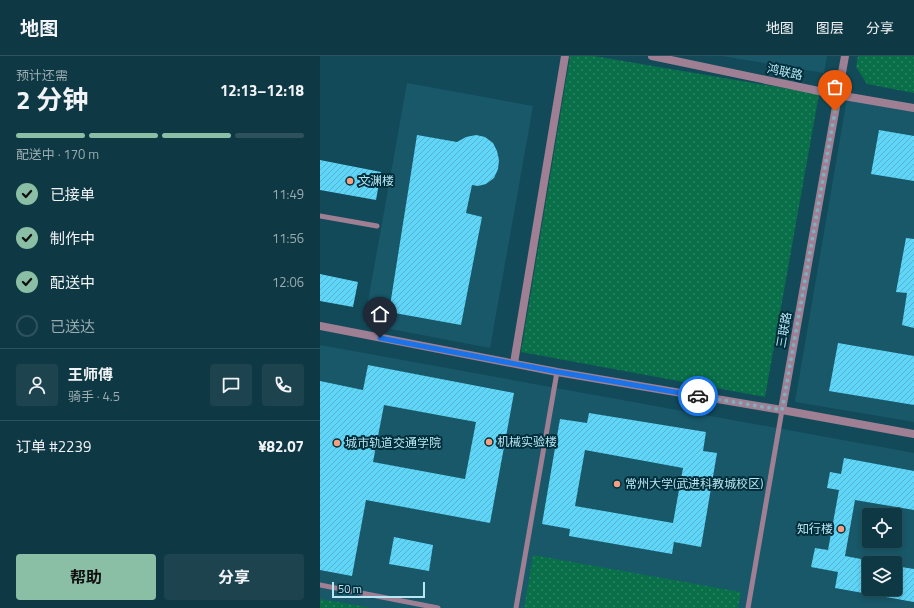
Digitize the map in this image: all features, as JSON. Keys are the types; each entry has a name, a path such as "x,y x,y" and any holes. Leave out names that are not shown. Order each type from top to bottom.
{"street":[{"path":"514,363 564,56"},
{"name":"鸿联路","path":"652,56 838,95 914,108"},
{"name":"三联路","path":"782,410 845,56"},
{"path":"320,326 558,372 914,434"}],"lane":[{"path":"320,216 377,226"},
{"path":"516,608 558,372"},
{"name":"三联路","path":"748,608 782,410"},
{"path":"320,585 438,608"}],"shaded area":[{"path":"722,56 827,56 824,73"},
{"path":"407,83 533,106 490,348 364,324"},
{"path":"847,98 914,110 914,422 795,402"},
{"name":"常州大学(武进科教城校区)","path":"320,345 914,453 914,608 320,608"}],"green space":[{"path":"570,56 594,56 819,94 765,397 521,352"},
{"path":"858,56 914,56 914,93 867,84 856,67"},
{"path":"533,555 741,592 738,608 524,608"},
{"path":"320,599 372,608 320,608"}],"building":[{"path":"879,130 914,136 914,181 871,174"},
{"path":"417,135 457,142 466,137 476,135 485,137 493,143 497,151 499,160 498,169 494,178 486,184 478,186 472,185 466,213 482,217 461,325 389,312"},
{"name":"文渊楼","path":"320,160 381,172 376,200 320,190"},
{"path":"906,238 914,239 914,328 902,325 907,293 896,292"},
{"path":"320,274 358,282 353,307 320,301"},
{"path":"838,343 914,356 914,405 829,391"},
{"name":"机械实验楼","path":"368,365 514,393 490,523 366,500 352,576 320,570 320,381 363,390","holes":["384,405 476,422 465,479 373,462"]},
{"path":"589,413 706,432 703,451 717,453 701,547 674,542 672,554 569,536 570,529 542,524 560,419 587,423","holes":["585,450 683,468 673,523 575,506"]},
{"name":"知行楼","path":"844,458 914,471 914,510 855,500 845,556 862,559 862,593 835,588 838,572 811,567 815,548 828,550 839,490 827,488 830,472 841,474"},
{"path":"394,537 433,545 429,571 389,564"},
{"name":"知行楼","path":"902,567 914,569 914,602 880,596 902,596"}],"way so far":[{"path":"698,396 782,410 835,111"}],"place":[{"name":"文渊楼","path":"350,181"},
{"name":"机械实验楼","path":"489,442"},
{"name":"城市轨道交通学院","path":"337,443"},
{"name":"常州大学(武进科教城校区)","path":"617,484"},
{"name":"知行楼","path":"841,529"}],"route":[{"path":"380,338 558,372 698,396"}]}
